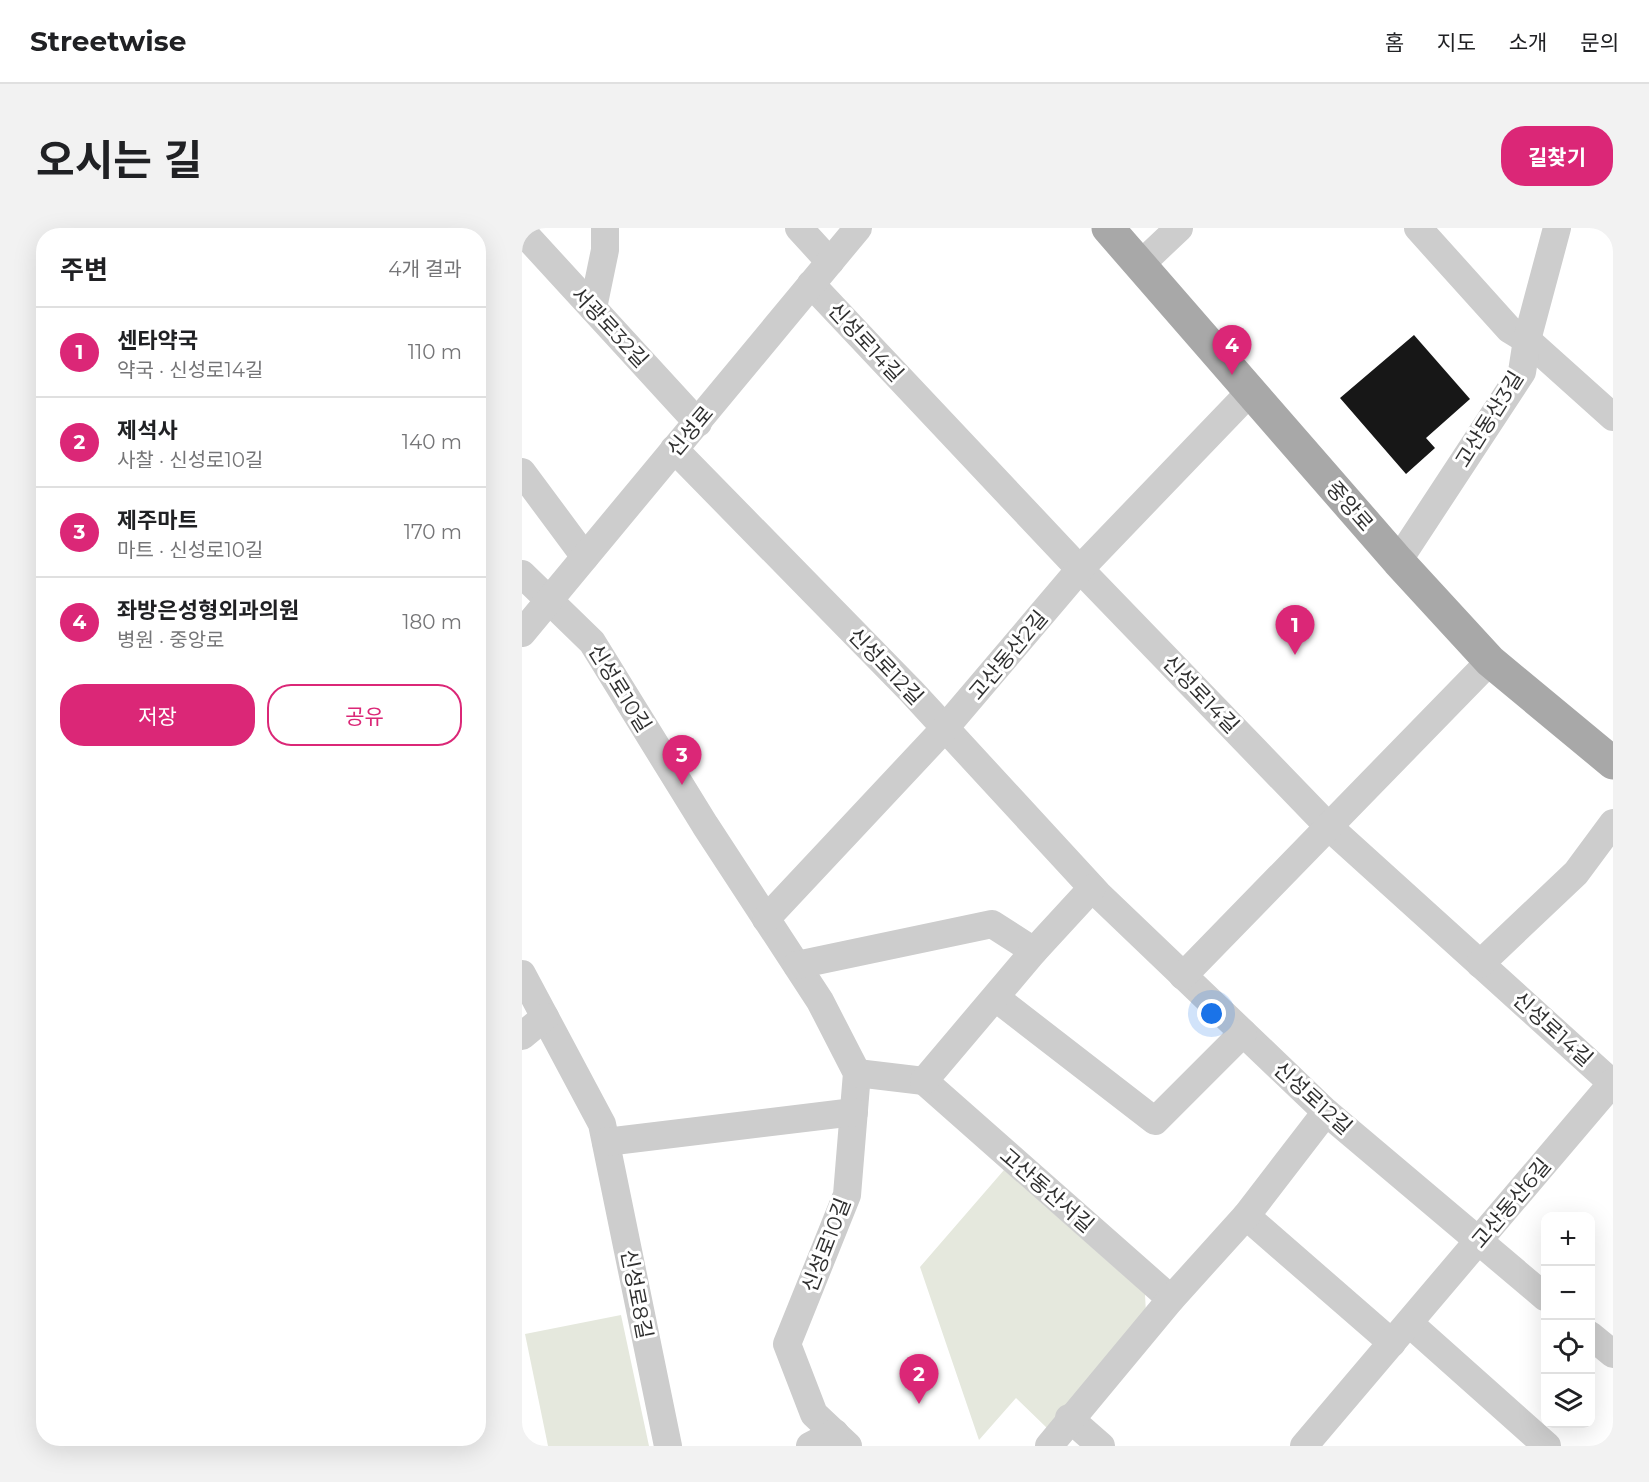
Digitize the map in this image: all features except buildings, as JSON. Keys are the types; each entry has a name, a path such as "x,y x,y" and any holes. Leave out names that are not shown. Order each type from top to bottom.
{"main road":[{"name":"중앙로","path":"1108,228 1398,561 1490,661 1612,762"}],"street":[{"path":"592,308 605,250 605,228"},
{"path":"799,228 830,262"},
{"name":"신성로","path":"522,633 858,228"},
{"path":"1141,264 1179,228"},
{"path":"1418,228 1509,329 1527,339 1613,417"},
{"name":"고산동산3길","path":"1398,561 1522,372 1527,339 1557,228"},
{"name":"서광로32길","path":"522,231 698,423"},
{"name":"신성로14길","path":"811,284 1080,569 1329,826 1613,1083"},
{"name":"고산동산2길","path":"766,919 945,729 1080,569 1251,391"},
{"name":"신성로12길","path":"674,449 945,729 1092,888 1326,1112 1541,1294"},
{"path":"522,472 585,557"},
{"name":"신성로10길","path":"522,574 592,642 820,1001 857,1073 847,1195 787,1344 814,1414 831,1442"},
{"path":"1183,976 1490,661"},
{"path":"1480,964 1576,873 1613,823"},
{"path":"857,1073 924,1081 1034,951 1092,888"},
{"path":"797,965 992,924 1034,951"},
{"name":"신성로8길","path":"522,974 602,1124 668,1446"},
{"path":"996,998 1155,1121 1243,1033"},
{"path":"522,1036 545,1017"},
{"name":"고산동산서길","path":"924,1081 1171,1299"},
{"name":"고산동산6길","path":"1304,1446 1613,1083"},
{"path":"1049,1446 1171,1299 1246,1216 1326,1112"},
{"path":"606,1142 854,1113"},
{"path":"1246,1216 1547,1446"},
{"path":"1595,1339 1613,1354"},
{"path":"1070,1418 1101,1446"}],"shaded area":[{"path":"1004,1170 1145,1294 1146,1314 1047,1428 1016,1398 979,1440 920,1267"},
{"path":"621,1315 649,1446 548,1446 525,1334"}],"place":[{"name":"좌방은성형외과의원","path":"1232,375"},
{"name":"센타약국","path":"1295,655"},
{"name":"제주마트","path":"682,785"},
{"name":"제석사","path":"919,1404"}]}
